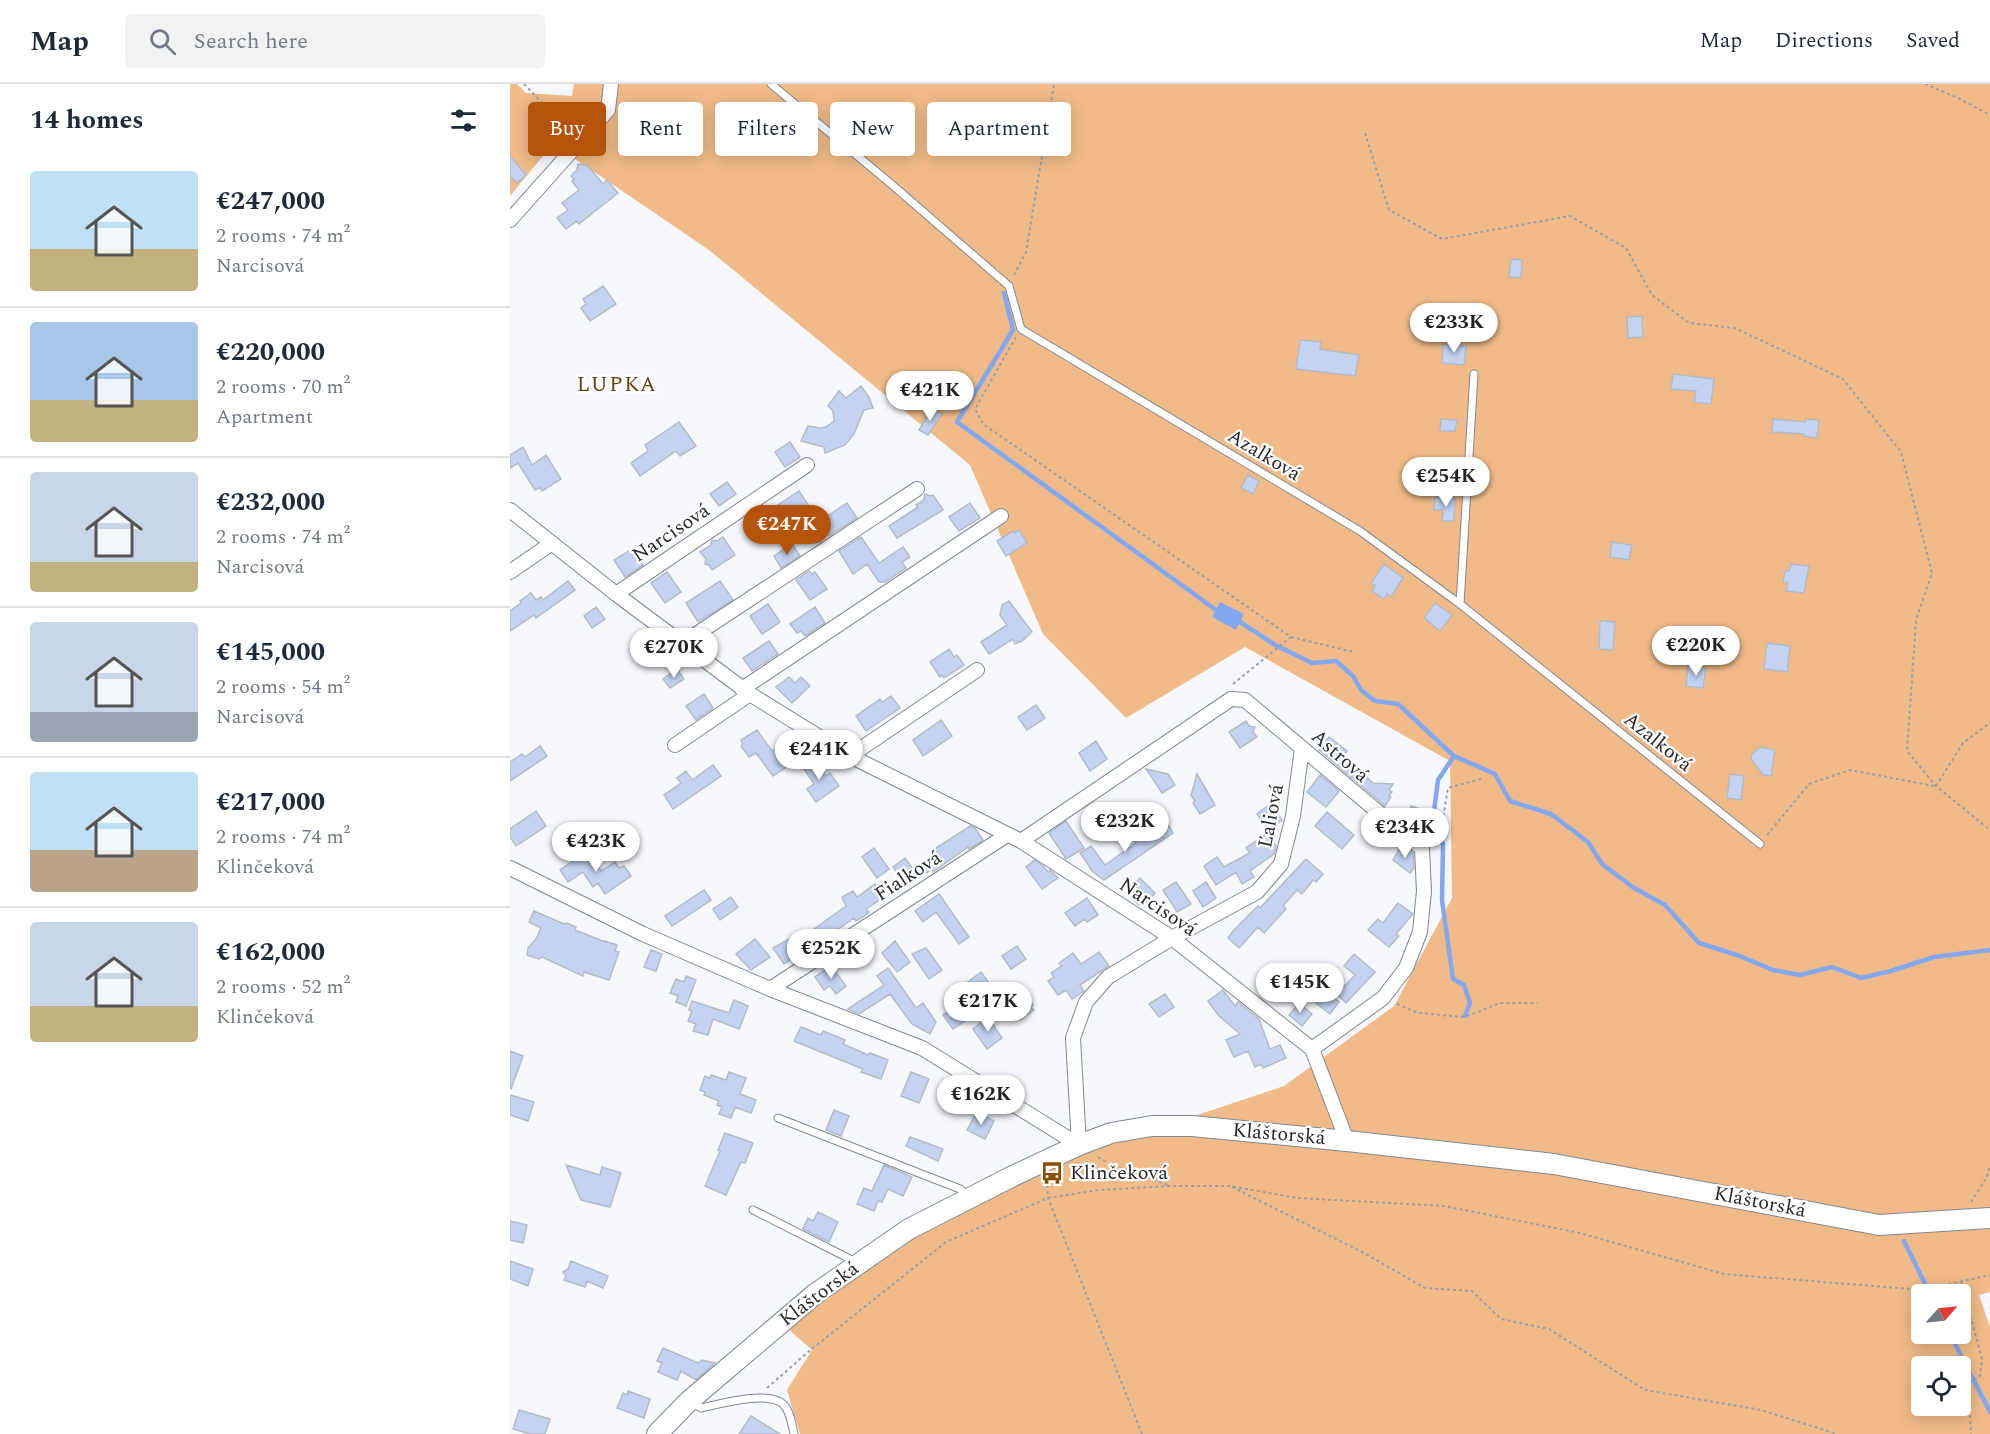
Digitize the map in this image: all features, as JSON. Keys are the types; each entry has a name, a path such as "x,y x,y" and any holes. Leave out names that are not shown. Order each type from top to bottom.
{"street":[{"path":"606,112 611,84"},
{"path":"510,220 567,156"},
{"name":"Narcisová","path":"616,594 807,465"},
{"path":"683,643 917,489"},
{"name":"Narcisová","path":"510,510 616,594 746,691 850,756 1021,842 1172,938 1312,1049"},
{"path":"675,745 746,691 1001,516"},
{"path":"510,572 552,543"},
{"path":"850,756 977,670"},
{"name":"Astrová","path":"1021,842 1231,699 1245,700 1422,849 1424,891 1420,932 1406,968 1383,998"},
{"name":"Ľaliová","path":"1079,1146 1073,1038 1086,1002 1108,977 1172,938 1257,892 1281,864 1293,816 1302,748"},
{"name":"Fialková","path":"770,989 1007,834"},
{"path":"510,868 643,934 770,989 922,1048 1079,1146"},
{"path":"1347,1141 1312,1049 1383,998"},
{"name":"Kláštorská","path":"657,1434 689,1401 815,1294 909,1230 970,1197 1079,1146 1112,1133 1152,1126 1208,1127 1554,1164 1879,1225 1960,1218 1990,1218"}],"lane":[{"path":"771,84 1009,286 1021,329"},
{"name":"Azalková","path":"1021,329 1360,531 1460,604 1760,844"},
{"path":"1460,604 1474,374"},
{"path":"778,1118 960,1189 970,1197"},
{"path":"753,1210 775,1219 858,1264"},
{"path":"689,1401 700,1408 756,1398 774,1398 784,1404 792,1421 794,1434"}],"path":[{"path":"525,84 542,102"},
{"path":"1009,286 1026,252 1054,84"},
{"path":"1925,84 1990,115"},
{"path":"1365,133 1389,210 1442,239 1570,216 1626,248 1652,295 1689,323 1735,328 1844,379 1901,452 1932,573 1916,620 1907,751 1936,786 1990,830"},
{"path":"1021,329 975,409 983,424 1291,637 1354,652"},
{"path":"1233,684 1291,637"},
{"path":"1936,786 1963,743 1990,723"},
{"path":"1760,844 1809,784 1850,770 1936,786"},
{"path":"1439,837 1448,788 1484,778"},
{"path":"1383,998 1418,1013 1465,1017 1500,1003 1537,1003"},
{"path":"1079,1146 1110,1164 1170,1186"},
{"path":"1960,1218 1988,1177 1990,1165"},
{"path":"1047,1179 1048,1198 1142,1434"},
{"path":"756,1398 808,1352 946,1242 1048,1198 1099,1190 1170,1186 1229,1186 1298,1198 1443,1206 1580,1233 1724,1274 1923,1290 1990,1275"},
{"path":"1229,1186 1364,1253 1425,1288 1472,1291 1501,1319 1549,1329 1645,1390 1761,1410 1837,1434"},
{"path":"1961,1281 1982,1359 1980,1377 1968,1383 1971,1434"}],"shaded area":[{"path":"510,84 517,84 526,93 572,96 574,84 1990,84 1990,1292 1979,1295 1990,1327 1990,1434 800,1434 787,1390 812,1350 787,1328 868,1262 1021,1174 1284,1086 1394,1006 1452,898 1450,761 1245,647 1126,718 1043,634 970,465 709,250 571,156 606,156 606,102 528,102 528,156 543,156 510,196"}],"water":[{"path":"1220,602 1244,614 1236,630 1212,617"}],"building":[{"path":"510,156 526,175 517,183 510,176"},
{"path":"578,164 587,165 603,184 607,180 618,193 579,224 577,221 566,229 557,218 568,210 562,203 579,190 571,176 577,170"},
{"path":"1511,259 1522,260 1521,278 1509,277"},
{"path":"603,286 616,304 590,321 581,308 586,304 583,299"},
{"path":"1642,316 1643,337 1628,338 1627,317"},
{"path":"1300,340 1321,342 1320,349 1359,355 1355,376 1296,369"},
{"path":"1443,344 1466,346 1464,365 1442,363"},
{"path":"1673,374 1714,379 1711,404 1694,402 1696,391 1671,389"},
{"path":"861,386 873,408 864,410 854,434 845,445 825,453 824,447 801,441 808,426 821,428 834,421 833,411 828,406 839,391 846,398"},
{"path":"932,409 942,414 928,435 919,430"},
{"path":"1441,419 1457,420 1455,431 1440,431"},
{"path":"1773,419 1806,422 1806,419 1819,420 1817,438 1804,436 1804,434 1772,432"},
{"path":"679,422 696,446 680,456 676,451 640,476 631,463 648,451 645,445"},
{"path":"790,442 800,457 785,467 775,452"},
{"path":"523,447 532,465 546,455 561,479 542,491 540,487 535,490 518,463 510,468 510,455"},
{"path":"1248,475 1259,481 1253,494 1241,488"},
{"path":"727,482 736,494 719,506 710,494"},
{"path":"799,491 811,509 784,527 772,509"},
{"path":"925,494 933,495 943,510 897,538 889,526 918,507 916,505 924,500"},
{"path":"1435,497 1455,498 1454,521 1442,521 1443,510 1434,510"},
{"path":"847,503 857,518 829,536 826,532 821,535 814,525"},
{"path":"970,503 980,518 959,531 949,517"},
{"path":"1019,530 1027,543 1006,556 997,541"},
{"path":"723,537 735,555 712,570 709,565 705,564 706,559 700,552 710,546 712,540 717,541"},
{"path":"861,537 879,563 903,547 910,557 902,562 906,568 885,582 879,582 867,564 853,574 839,551"},
{"path":"1612,542 1632,545 1629,560 1610,557"},
{"path":"792,544 800,556 781,568 774,556"},
{"path":"632,549 643,565 625,577 614,560"},
{"path":"1384,564 1403,578 1391,597 1387,594 1384,599 1372,591 1375,586 1371,583"},
{"path":"1791,564 1809,566 1804,593 1786,591 1788,583 1783,582 1785,571 1789,571"},
{"path":"809,571 812,574 815,572 827,589 810,600 796,580"},
{"path":"667,572 681,592 665,603 651,583"},
{"path":"568,581 575,590 536,618 534,615 510,631 510,611 521,603 520,601 531,593 536,600 541,597 543,600"},
{"path":"720,581 733,600 698,622 686,603"},
{"path":"1009,601 1032,632 1022,641 1015,644 1013,639 989,654 981,642 1007,625 1000,615 1002,605"},
{"path":"1435,603 1452,615 1440,631 1424,618"},
{"path":"768,604 780,622 762,634 750,616"},
{"path":"596,607 605,619 592,628 584,616"},
{"path":"815,607 825,623 805,636 801,631 797,633 790,624"},
{"path":"1600,621 1615,622 1613,650 1599,649"},
{"path":"769,641 778,654 752,671 743,658"},
{"path":"1767,643 1790,646 1787,672 1764,669"},
{"path":"949,649 954,657 957,655 964,665 944,678 942,675 940,677 930,662"},
{"path":"1688,665 1706,668 1703,688 1686,686"},
{"path":"677,669 684,679 670,688 663,679"},
{"path":"789,677 795,683 801,677 810,686 792,703 776,687"},
{"path":"704,694 713,708 696,720 686,706"},
{"path":"891,696 900,708 866,731 856,716 880,699 882,702"},
{"path":"1036,705 1045,718 1027,730 1018,717"},
{"path":"941,720 952,736 923,756 913,740"},
{"path":"1246,721 1249,726 1255,727 1253,732 1257,737 1240,748 1229,732"},
{"path":"757,730 772,751 778,747 791,764 773,776 756,753 749,757 741,746 743,744 741,740"},
{"path":"1329,737 1347,751 1343,756 1373,783 1393,784 1389,790 1392,792 1389,796 1391,797 1385,806 1319,750"},
{"path":"1096,741 1107,759 1090,771 1079,753"},
{"path":"540,746 547,756 510,781 510,762 522,754 525,757"},
{"path":"1760,747 1775,750 1771,776 1763,775 1751,759 1752,754"},
{"path":"814,758 826,776 830,773 839,786 816,802 807,789 814,784 802,766"},
{"path":"713,765 721,776 673,809 664,795 681,783 677,778 686,771 692,780"},
{"path":"1146,769 1168,774 1175,785 1162,793"},
{"path":"1197,774 1215,805 1200,814 1191,795"},
{"path":"1730,774 1744,776 1741,800 1727,798"},
{"path":"1320,775 1339,791 1326,807 1307,792"},
{"path":"1270,804 1282,820 1268,830 1257,814"},
{"path":"1411,806 1426,811 1422,829 1407,823"},
{"path":"536,811 546,826 516,846 510,837 510,829"},
{"path":"1327,812 1354,835 1342,849 1315,826"},
{"path":"1066,821 1084,848 1066,859 1049,833"},
{"path":"1167,823 1173,833 1104,880 1093,872 1080,853 1091,846 1105,865 1136,843 1134,841 1145,833 1147,836"},
{"path":"970,826 975,828 983,840 969,849 968,847 933,872 932,869 899,891 893,883 901,878 893,867 905,858 913,869 935,853 933,850"},
{"path":"1267,833 1276,846 1274,854 1250,871 1254,877 1242,884 1236,872 1216,885 1204,866 1217,857 1224,867 1250,853 1246,848"},
{"path":"1402,845 1413,854 1414,868 1410,873 1393,860"},
{"path":"874,848 889,869 877,878 862,857"},
{"path":"587,851 601,871 615,862 619,868 624,866 631,876 605,894 598,883 593,887 583,872 568,882 560,870"},
{"path":"1306,859 1323,874 1316,882 1313,880 1302,894 1297,890 1283,906 1286,909 1264,933 1258,927 1239,948 1228,938 1234,930 1258,906 1260,908"},
{"path":"1035,860 1058,878 1042,889 1026,867"},
{"path":"1140,878 1155,893 1147,902 1139,905 1126,893"},
{"path":"1176,882 1191,904 1177,912 1163,890"},
{"path":"1206,882 1216,898 1203,907 1193,891"},
{"path":"875,884 884,897 866,909 869,912 856,921 854,918 805,953 803,951 784,964 773,948 800,933 803,937 846,906 842,897 853,891 857,897"},
{"path":"704,890 711,900 672,926 665,916"},
{"path":"939,894 969,937 959,944 936,912 923,922 915,911"},
{"path":"731,897 738,907 720,920 713,909"},
{"path":"1087,898 1098,915 1087,922 1085,919 1075,926 1065,913"},
{"path":"1398,903 1413,914 1396,934 1399,936 1389,947 1368,930 1378,919 1383,923"},
{"path":"534,911 576,927 575,930 617,945 615,951 619,952 609,980 584,972 583,976 542,957 539,959 527,955 528,948 536,939 541,928 529,922"},
{"path":"755,939 770,957 751,970 736,954"},
{"path":"895,941 910,962 897,972 882,953"},
{"path":"1017,946 1026,959 1011,969 1002,956"},
{"path":"926,948 942,970 929,979 912,954"},
{"path":"651,950 662,954 656,971 644,967"},
{"path":"1099,952 1109,966 1080,985 1084,991 1072,999 1066,990 1058,995 1048,981 1054,977 1051,973 1062,966 1059,963 1073,953 1081,964"},
{"path":"1354,954 1375,972 1346,1003 1337,994 1355,975 1344,966"},
{"path":"831,966 846,986 836,994 830,986 824,990 815,977"},
{"path":"888,968 916,1008 923,1003 936,1022 930,1034 912,1024 890,994 859,1014 848,1009 884,985 877,976"},
{"path":"981,972 996,993 983,1003 968,982"},
{"path":"686,976 696,980 686,1006 676,1002 678,996 670,993 676,979 684,982"},
{"path":"1223,990 1235,1006 1238,1002 1259,1019 1270,1049 1280,1045 1286,1058 1263,1068 1261,1064 1255,1067 1248,1051 1234,1057 1226,1040 1240,1034 1218,1015 1208,1001"},
{"path":"1325,991 1339,1002 1330,1014 1316,1003"},
{"path":"1025,993 1034,1010 1020,1020 1010,1004"},
{"path":"1165,994 1174,1007 1159,1017 1149,1004"},
{"path":"734,1000 748,1006 739,1029 713,1019 708,1035 693,1031 696,1024 688,1021 692,1011 689,1010 692,1001 729,1013"},
{"path":"1299,1003 1312,1014 1302,1026 1289,1015"},
{"path":"956,1007 965,1021 953,1029 943,1015"},
{"path":"988,1017 1002,1038 987,1049 973,1029"},
{"path":"801,1027 821,1035 823,1031 845,1040 843,1044 868,1055 870,1053 888,1060 881,1079 861,1072 863,1069 794,1041"},
{"path":"510,1051 523,1056 511,1089 510,1088"},
{"path":"729,1072 746,1078 740,1094 756,1100 751,1113 735,1107 731,1118 719,1114 722,1107 717,1105 719,1101 704,1095 705,1092 700,1090 705,1076 710,1078 711,1075 726,1080"},
{"path":"911,1072 929,1079 919,1103 901,1096"},
{"path":"510,1095 534,1102 528,1121 510,1115"},
{"path":"834,1110 849,1116 841,1136 826,1130"},
{"path":"977,1112 994,1121 985,1139 967,1130"},
{"path":"725,1133 753,1143 745,1163 741,1162 726,1195 705,1186"},
{"path":"910,1137 943,1149 938,1161 906,1146"},
{"path":"566,1165 600,1175 602,1167 621,1173 610,1207 581,1200"},
{"path":"884,1165 912,1177 903,1196 888,1189 882,1202 878,1201 874,1211 857,1204 864,1188 872,1191"},
{"path":"818,1212 838,1222 829,1242 803,1229 808,1218 813,1221"},
{"path":"510,1221 527,1225 523,1243 510,1240"},
{"path":"510,1261 533,1269 528,1286 510,1279"},
{"path":"571,1261 608,1276 603,1288 587,1281 585,1287 564,1280 566,1276 563,1272 568,1269"},
{"path":"663,1348 698,1363 702,1360 715,1363 696,1380 681,1371 677,1380 658,1372 662,1363 657,1361"},
{"path":"628,1391 650,1399 644,1418 617,1408 623,1393 627,1395"},
{"path":"519,1410 550,1419 545,1434 530,1434 513,1429"},
{"path":"751,1416 780,1434 739,1434"}],"waterway":[{"path":"1004,293 1013,330 957,422 1216,610"},
{"path":"1240,622 1275,645 1312,663 1336,661 1353,676 1361,690 1375,701 1398,704 1454,756 1495,774 1510,801 1551,814 1588,842 1602,864 1634,888 1665,905 1699,943 1773,970 1800,975 1832,967 1861,978 1934,957 1990,950"},
{"path":"1454,756 1438,780 1432,826 1443,844 1442,900 1453,979 1464,985 1470,1003 1465,1016"},
{"path":"1904,1241 1925,1284"},
{"path":"1955,1344 1990,1412"}],"place":[{"name":"Klinčeková","path":"1052,1173"}],"district":[{"name":"LUPKA","path":"617,385"}]}
